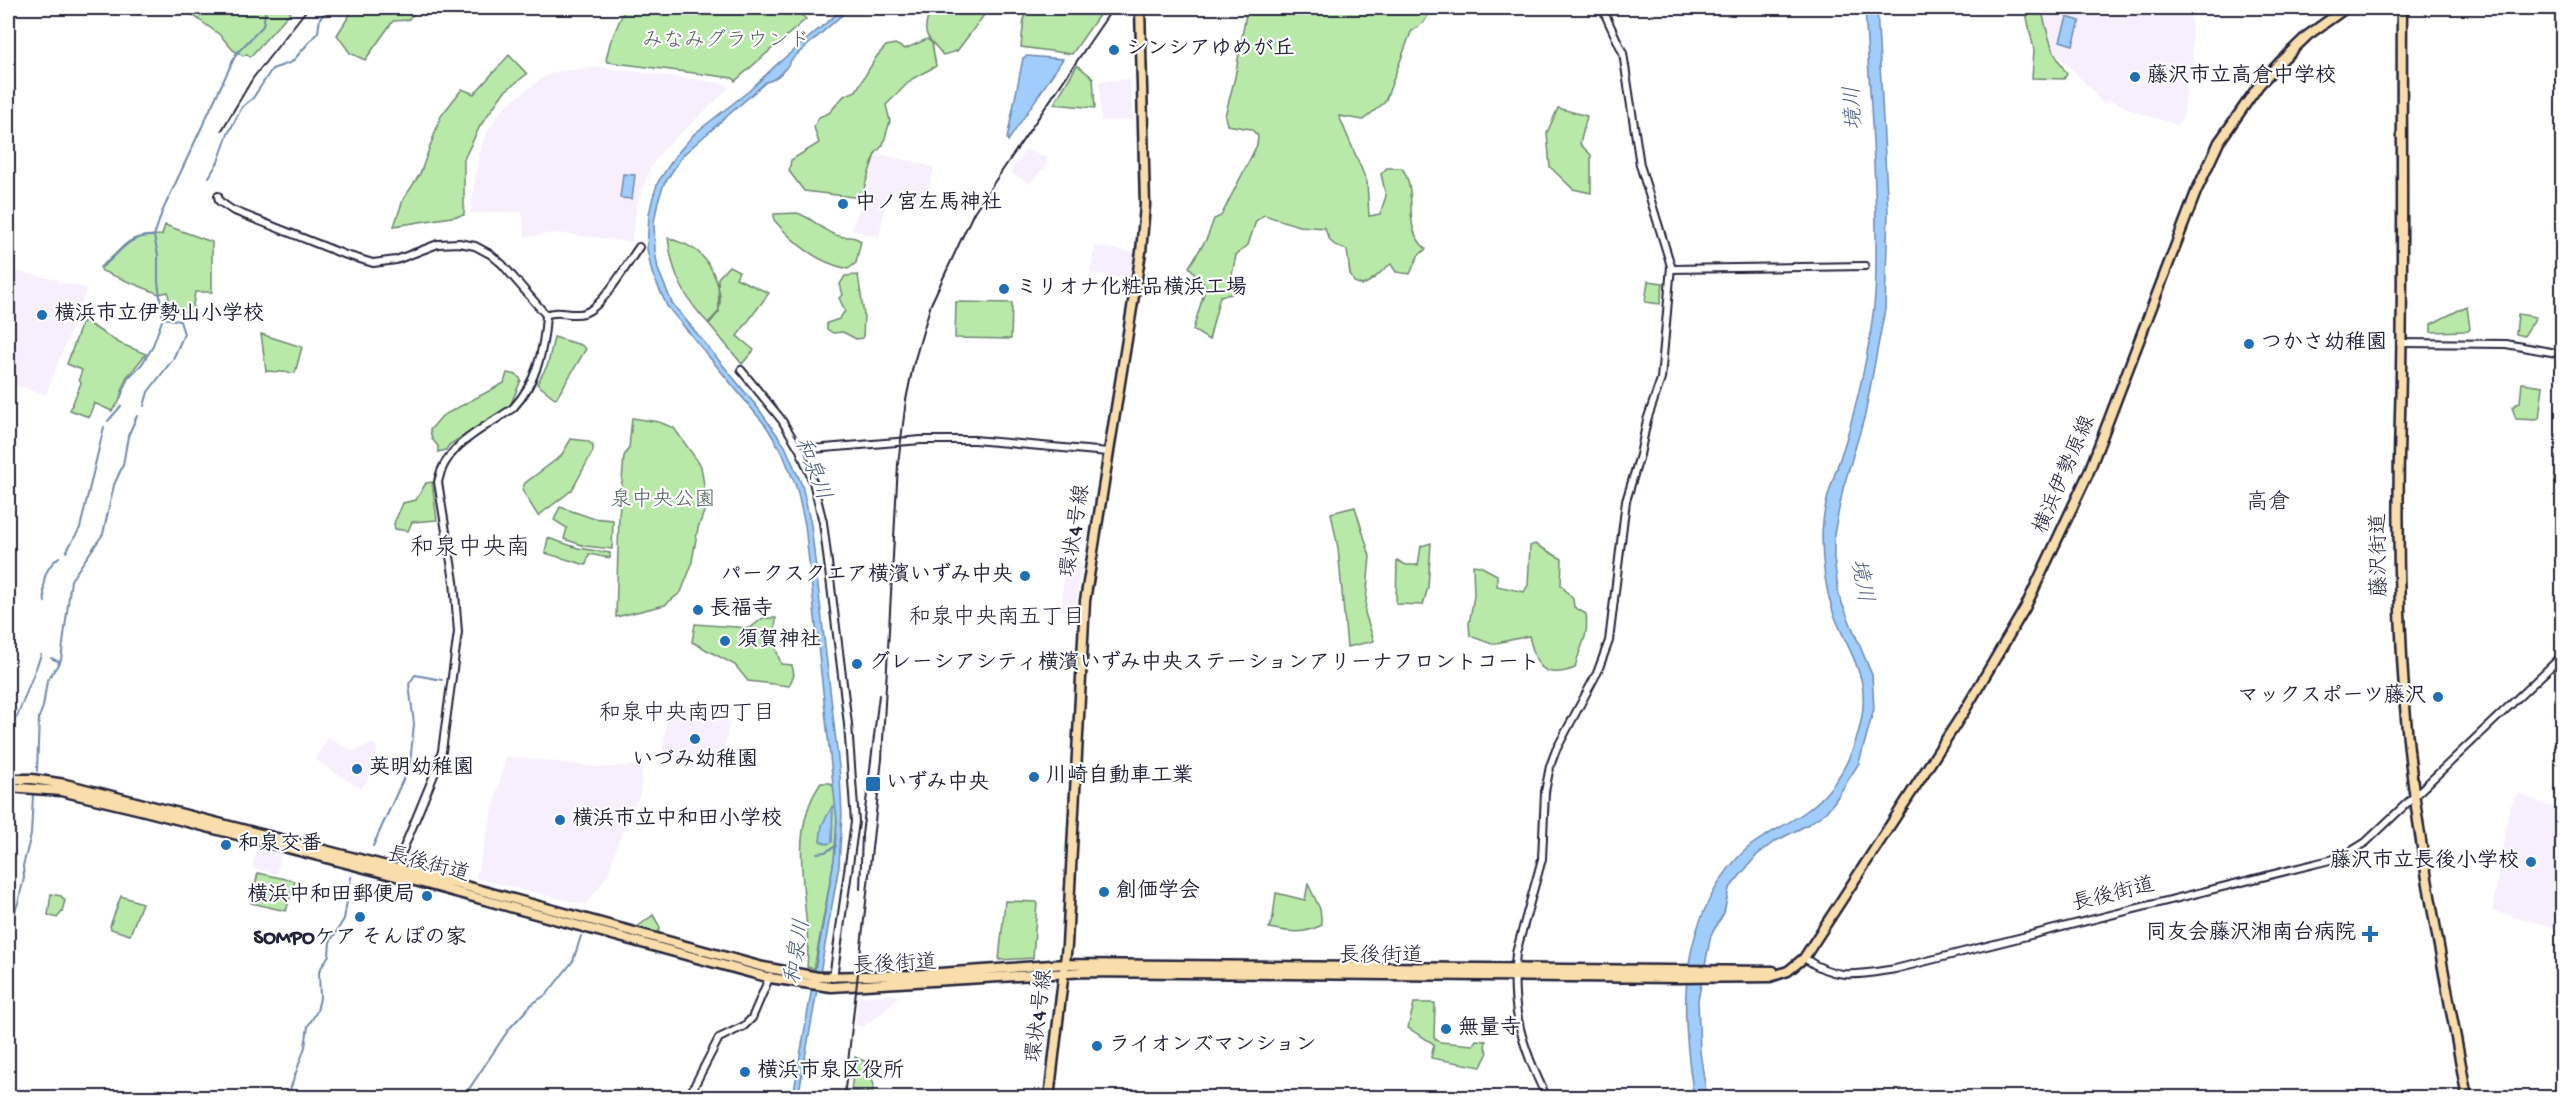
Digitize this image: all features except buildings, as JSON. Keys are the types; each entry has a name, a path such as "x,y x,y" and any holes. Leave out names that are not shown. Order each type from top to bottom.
{"main road":[{"name":"環状4号線","path":"1049,1098 1065,968 1075,834 1085,601 1132,316 1145,205 1140,8"},
{"name":"横浜伊勢原線","path":"1804,958 1965,710 2025,608 2088,474 2196,192 2219,142 2259,85 2281,61 2308,35 2346,8"},
{"name":"藤沢街道","path":"2402,8 2400,615 2406,713 2415,795 2467,1098"},
{"name":"長後街道","path":"8,778 65,784 400,870 770,973"},
{"name":"長後街道","path":"8,787 40,788 120,805 770,973 810,981 1065,968 1515,972 1684,969 1713,974"},
{"name":"長後街道","path":"1515,972 1680,978 1766,972 1786,967 1804,958"}],"street":[{"path":"1547,1098 1524,1048 1517,1025 1516,953 1542,859 1545,792 1550,765 1597,673 1609,641 1626,501 1640,455 1647,420 1661,379 1671,269 1658,217 1640,165 1623,53 1602,8"},
{"path":"218,196 219,201 232,210 364,262 389,262 446,243 475,246 502,264 546,315 542,358 520,400 513,408 452,450 441,469 438,482 454,581 458,632 442,751 404,847 400,870"},
{"path":"546,315 552,312 574,315 593,309 639,247"},
{"path":"1671,269 1865,266"},
{"path":"2400,343 2506,344 2562,354"},
{"path":"741,370 781,419 800,450 813,482 823,522 848,724 855,805 855,837 828,981"},
{"path":"800,450 921,441 974,440 1108,452"},
{"name":"長後街道","path":"1804,958 1820,970 1839,974 1895,969 2345,855 2366,842 2562,656"},
{"path":"688,1098 716,1042 723,1035 744,1026 752,1018 770,973"}],"shaded area":[{"name":"藤沢市立高倉中学校","path":"2041,8 2188,8 2191,10 2193,60 2186,91 2184,115 2180,122 2177,125 2138,113 2111,100 2103,104 2054,51 2049,41"},
{"path":"600,67 722,83 729,88 664,149 651,167 637,204 632,242 555,233 525,237 522,212 470,213 479,155 485,135 504,107 545,76 558,71"},
{"path":"1130,79 1133,120 1101,121 1100,81"},
{"path":"1026,149 1035,155 1047,157 1046,170 1041,170 1030,184 1010,172"},
{"path":"876,153 934,167 925,204 887,197 879,237 851,230 866,191"},
{"path":"1095,246 1134,252 1130,279 1090,273"},
{"name":"横浜市立伊勢山小学校","path":"16,271 87,288 46,395 8,383 8,276 13,277"},
{"path":"1064,562 1082,563 1075,610 1062,610"},
{"name":"いづみ幼稚園","path":"668,702 712,710 711,719 730,722 721,760 698,757 662,758"},
{"path":"327,738 353,751 373,743 377,747 376,766 361,789 316,760"},
{"name":"横浜市立中和田小学校","path":"506,756 599,767 643,765 640,794 617,845 608,875 585,905 476,878"},
{"name":"藤沢市立長後小学校","path":"2518,793 2562,812 2562,929 2492,911 2509,809"},
{"path":"257,849 281,855 276,874 252,868"},
{"path":"893,994 898,997 888,1008 863,1027 855,1025 858,997"}],"green space":[{"path":"183,8 294,8 250,57 233,50 220,35"},
{"path":"354,8 419,8 408,20 393,21 365,60 350,53 337,35"},
{"name":"みなみグラウンド","path":"625,8 794,8 806,19 735,81 733,78 608,62 606,60 610,43"},
{"path":"931,8 987,8 957,51 943,55 926,34 926,24"},
{"path":"1025,8 1104,8 1072,54 1021,47"},
{"path":"1247,8 1432,8 1424,22 1411,32 1385,102 1363,120 1339,116 1367,182 1369,216 1380,214 1386,196 1381,174 1387,168 1402,168 1410,189 1414,230 1418,240 1426,249 1418,256 1410,274 1396,272 1391,264 1374,279 1362,285 1354,282 1350,274 1347,250 1332,243 1325,228 1299,226 1264,215 1256,221 1248,245 1236,255 1232,275 1232,294 1220,296 1209,340 1193,330 1206,286 1189,267 1207,238 1214,219 1221,216 1257,145 1258,136 1251,129 1227,125 1225,116 1235,77"},
{"path":"2025,8 2041,8 2053,49 2067,74 2064,79 2032,78 2034,50"},
{"path":"927,39 932,43 936,66 912,79 886,105 890,121 883,145 875,154 861,198 804,191 789,171 791,160 819,143 814,127 819,117 829,113 844,96 856,91 877,56 886,46 895,44 905,49"},
{"path":"509,55 527,74 504,92 480,126 464,159 464,215 394,226 403,200 420,174 441,116 462,89 474,94"},
{"path":"1077,65 1093,78 1095,108 1054,104"},
{"path":"1558,108 1587,116 1580,144 1591,155 1591,193 1573,189 1550,167 1547,133"},
{"path":"797,213 834,234 861,241 856,263 848,269 816,257 790,237 774,220 774,214"},
{"path":"165,225 212,242 212,292 195,292 192,312 170,312 168,292 159,294 102,271 100,267 132,240 139,237 162,235"},
{"path":"668,238 698,252 717,282 720,305 718,312 708,323 692,304 680,284"},
{"path":"729,266 739,271 736,278 769,293 737,336 754,350 742,364 709,324 719,312 718,278"},
{"path":"858,275 864,315 863,338 856,339 843,332 833,333 827,329 827,323 839,319 845,311 839,298 843,295 840,284 845,276"},
{"path":"1648,281 1663,283 1660,304 1645,302"},
{"path":"956,302 1012,303 1011,339 955,338"},
{"path":"2467,306 2470,329 2468,331 2431,332 2431,324"},
{"path":"2518,314 2536,317 2524,336 2516,334"},
{"path":"83,320 119,343 146,354 126,378 119,402 112,411 94,403 89,417 70,410 81,383 79,379 82,370 67,364"},
{"path":"261,334 302,347 295,373 266,371"},
{"path":"554,337 581,345 586,349 556,399 537,384 548,364"},
{"path":"507,373 517,375 521,380 510,406 449,445 446,450 438,452 438,446 432,439 430,430 442,416 504,383"},
{"path":"2522,383 2543,386 2539,419 2516,419 2512,407 2520,402"},
{"name":"泉中央公園","path":"632,418 659,422 674,428 701,466 707,504 698,528 691,567 681,592 665,605 616,617 619,516 624,456 629,448"},
{"path":"571,439 587,441 593,445 593,451 572,490 538,516 522,490 525,483 561,456"},
{"path":"432,482 437,520 412,522 408,531 395,529 394,523 403,503 416,500 426,483"},
{"path":"560,507 592,518 613,520 612,549 585,546 564,539 567,528 554,520"},
{"path":"1355,507 1370,556 1365,613 1374,641 1347,647 1338,548 1331,513"},
{"path":"548,538 578,548 610,553 610,558 589,554 586,565 545,553"},
{"path":"1431,543 1428,587 1423,605 1396,604 1397,560 1406,565 1418,565 1421,546"},
{"path":"1535,544 1562,559 1561,585 1573,599 1574,607 1586,614 1585,636 1575,668 1564,672 1547,671 1542,667 1534,655 1529,636 1492,644 1470,636 1469,624 1474,596 1473,565 1497,575 1497,586 1524,592 1528,585 1530,546"},
{"path":"763,618 776,618 774,643 781,664 792,665 794,675 789,686 748,681 735,665 692,642 695,624 750,628"},
{"path":"821,783 830,783 835,788 836,849 814,969 807,967 808,944 801,849 810,804"},
{"path":"258,873 295,881 286,911 251,903"},
{"path":"1308,884 1320,909 1322,925 1296,932 1269,928 1276,893 1305,900"},
{"path":"51,894 61,896 65,900 62,912 57,918 48,915"},
{"path":"121,896 142,903 130,935 111,929 110,926"},
{"path":"1005,901 1037,902 1033,958 999,960"},
{"path":"653,915 660,927 658,934 636,928"},
{"path":"1414,1003 1435,1003 1434,1038 1440,1042 1473,1045 1476,1040 1486,1041 1485,1047 1488,1052 1481,1067 1431,1058 1434,1044 1408,1028"},
{"path":"855,1057 867,1062 874,1085 872,1093 851,1091"}],"water":[{"path":"844,8 850,8 792,59 778,76 766,82 683,155 664,184 654,222 658,269 672,303 758,408 785,446 802,485 811,525 840,776 842,814 839,866 798,1098 793,1097 834,860 837,821 805,525 797,489 782,452 766,426 667,306 652,273 647,249 649,214 653,197 658,182 676,155 694,134 749,91 776,65"},
{"path":"1865,8 1877,8 1888,212 1885,309 1865,415 1843,489 1834,534 1834,558 1839,596 1872,675 1874,709 1859,763 1835,801 1825,813 1774,842 1757,855 1729,889 1724,913 1711,935 1698,1000 1700,1052 1707,1097 1694,1098 1687,1044 1686,992 1694,941 1702,916 1722,878 1739,856 1757,841 1805,812 1840,776 1851,754 1863,712 1863,696 1858,668 1833,612 1828,593 1823,566 1822,537 1827,500 1855,409 1871,330 1875,295 1875,179"},
{"path":"2067,17 2080,21 2073,45 2060,41"},
{"path":"1027,56 1063,59 1008,141 1023,58"},
{"path":"623,174 635,175 632,199 620,198"},
{"path":"833,805 832,842 827,844 820,841 822,825"}],"waterway":[{"path":"144,406 148,392 173,359 184,334 180,321 163,318 158,282 158,255 154,236 162,212 236,54 263,26 266,8"},
{"path":"209,177 242,107 253,98 272,69 292,62 318,32 320,18 331,8"},
{"path":"102,267 137,238 154,236"},
{"path":"120,399 128,378 142,364 152,348 163,318"},
{"path":"108,421 121,406"},
{"path":"37,771 39,717 47,681 61,660 71,580 103,534 114,485 123,465 128,436 137,416"},
{"path":"66,552 80,528 104,427"},
{"path":"45,602 45,577 59,557"},
{"path":"17,717 41,655"},
{"path":"51,658 60,662"},
{"path":"373,846 410,764 414,724 409,684 415,675 442,680"},
{"path":"8,931 24,878 23,866 31,835 33,795"},
{"path":"817,853 825,852 836,846"},
{"path":"287,1098 305,1047 308,1026 317,1011 320,998 319,971 329,955 330,942 344,919 351,877"},
{"path":"463,1098 509,1029 532,1004 547,994 573,961 581,936"}],"railway":[{"path":"222,130 253,78 308,8"},
{"path":"844,1098 882,759 898,464 913,366 931,304 974,212 1113,8"},
{"path":"860,889 862,835 879,695"}],"place":[{"name":"シンシアゆめが丘","path":"1114,50"},
{"name":"藤沢市立高倉中学校","path":"2135,77"},
{"name":"中ノ宮左馬神社","path":"843,204"},
{"name":"ミリオナ化粧品横浜工場","path":"1004,289"},
{"name":"横浜市立伊勢山小学校","path":"42,315"},
{"name":"つかさ幼稚園","path":"2249,344"},
{"name":"パークスクエア横濱いずみ中央","path":"1025,576"},
{"name":"長福寺","path":"698,610"},
{"name":"須賀神社","path":"725,641"},
{"name":"グレーシアシティ横濱いずみ中央ステーションアリーナフロントコート","path":"857,664"},
{"name":"マックスポーツ藤沢","path":"2438,697"},
{"name":"いづみ幼稚園","path":"695,739"},
{"name":"英明幼稚園","path":"357,769"},
{"name":"川崎自動車工業","path":"1034,777"},
{"name":"いずみ中央","path":"873,784"},
{"name":"横浜市立中和田小学校","path":"560,820"},
{"name":"和泉交番","path":"226,845"},
{"name":"藤沢市立長後小学校","path":"2531,862"},
{"name":"創価学会","path":"1104,892"},
{"name":"横浜中和田郵便局","path":"427,896"},
{"name":"SOMPOケア そんぽの家","path":"360,917"},
{"name":"同友会藤沢湘南台病院","path":"2370,934"},
{"name":"無量寺","path":"1446,1029"},
{"name":"ライオンズマンション","path":"1097,1046"},
{"name":"横浜市泉区役所","path":"745,1072"}],"district":[{"name":"高倉","path":"2268,504"},
{"name":"和泉中央南","path":"470,549"},
{"name":"和泉中央南五丁目","path":"997,619"},
{"name":"和泉中央南四丁目","path":"687,715"}],"water label":[{"name":"境川","path":"1855,108"},
{"name":"和泉川","path":"811,469"},
{"name":"境川","path":"1860,581"},
{"name":"和泉川","path":"799,952"}]}
